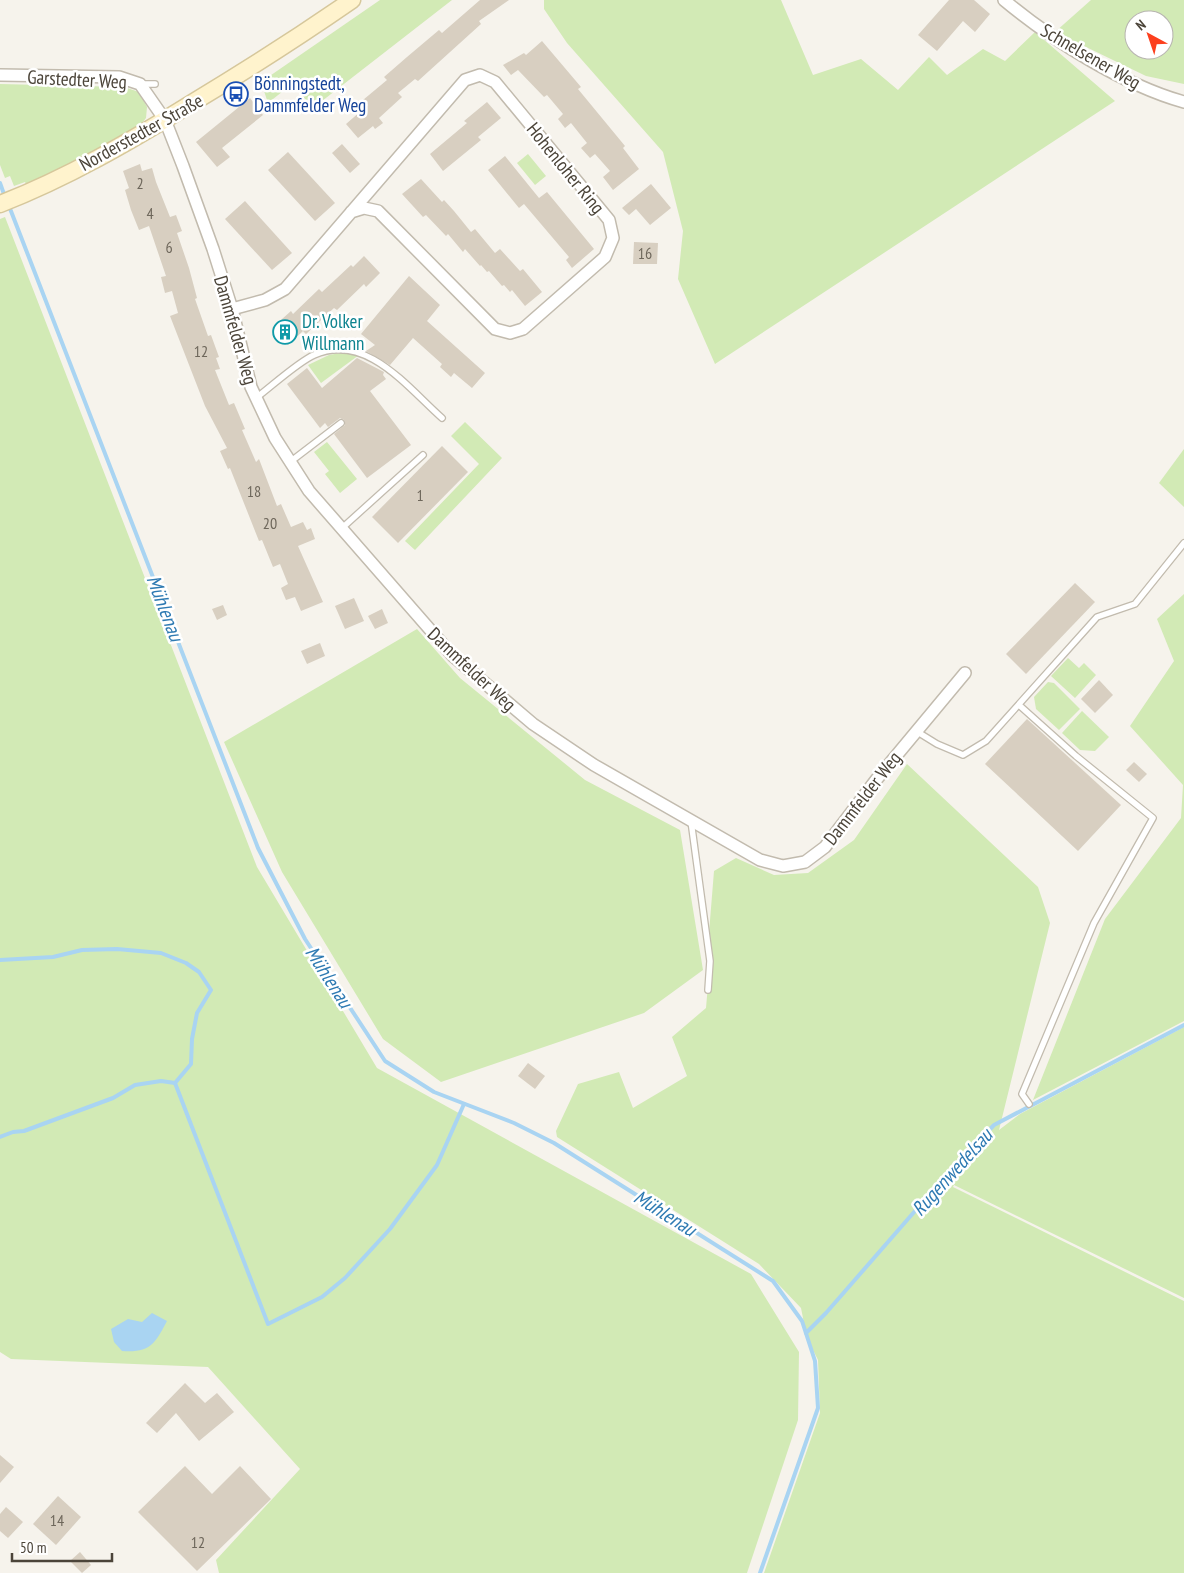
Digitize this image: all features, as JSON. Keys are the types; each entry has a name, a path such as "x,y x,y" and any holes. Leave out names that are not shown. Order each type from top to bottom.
{"main road":[{"name":"Norderstedter Straße","path":"0,204 24,195 114,150 257,64 352,0"}],"street":[{"name":"Schnelsener Weg","path":"1004,0 1026,18 1092,60 1164,96 1184,102"},
{"name":"Garstedter Weg","path":"0,75 118,78 140,84 165,120"},
{"name":"Hohenloher Ring","path":"232,309 265,300 284,288 465,80 480,75 495,82 609,220 613,238 605,257 523,329 510,333 496,329 378,211 364,208 351,212"},
{"name":"Dammfelder Weg","path":"165,120 213,249 232,309 251,387 275,438 308,491 452,656 534,724 594,766 760,860 783,866 805,862 826,847 876,780 965,673"}],"lane":[{"path":"140,84 155,84"},
{"path":"256,398 313,355 335,348 355,350 372,357 442,418"},
{"path":"290,462 341,423"},
{"path":"341,529 424,455"},
{"path":"916,731 938,744 963,755 986,740 1097,617 1135,604 1184,543"},
{"path":"1019,705 1076,756 1152,818 1094,923 1022,1094 1029,1104"},
{"path":"692,821 710,961 708,990"}],"green space":[{"path":"380,0 452,0 313,108 292,84 268,103 261,82"},
{"path":"544,0 781,0 813,75 861,59 898,90 929,57 947,75 983,49 1005,61 1035,32 1115,101 715,364 678,279 683,231 663,152 567,43 544,9"},
{"path":"1091,0 1184,0 1184,84 1146,76 1055,32"},
{"path":"0,84 124,87 139,92 147,107 146,118 139,127 100,150 26,184 25,182 14,186 10,176 5,178 0,165"},
{"path":"528,154 546,176 535,185 517,163"},
{"path":"5,217 257,867 377,1068 751,1274 799,1352 798,1420 747,1573 219,1573 216,1560 300,1469 208,1367 11,1359 0,1352 0,219"},
{"path":"340,353 359,355 321,383 308,365 329,355"},
{"path":"465,422 502,458 415,550 405,541 479,464 451,436"},
{"path":"327,442 357,479 340,493 325,474 329,471 314,452"},
{"path":"1184,449 1184,507 1159,483"},
{"path":"1184,594 1184,1021 1033,1100 1105,919 1181,818 1183,785 1130,726 1174,661 1157,619"},
{"path":"417,629 460,678 585,780 680,830 703,970 644,1013 441,1082 383,1039 282,872 224,742"},
{"path":"1068,658 1079,668 1084,663 1096,675 1075,698 1051,676"},
{"path":"1048,682 1054,683 1080,709 1059,730 1036,709 1034,697"},
{"path":"1082,711 1109,737 1095,751 1080,750 1062,733"},
{"path":"907,764 1038,887 1050,923 999,1130 1020,1114 1184,1027 1184,1298 954,1185 953,1187 1184,1301 1184,1573 764,1573 820,1413 818,1360 807,1338 801,1308 759,1264 557,1137 556,1131 578,1084 619,1072 633,1108 687,1076 672,1037 706,1008 710,961 708,945 714,871 736,858 774,875 808,873 854,840"}],"water":[{"path":"152,1313 167,1321 159,1336 145,1348 122,1351 114,1342 111,1329 128,1319 142,1322"}],"building":[{"path":"480,0 509,0 479,21 481,24 418,81 415,79 398,93 402,97 379,118 383,123 375,129 373,126 358,138 346,124 368,105 363,100 387,80 384,77 407,57 439,30 442,33"},
{"path":"949,0 974,0 990,14 975,32 963,21 937,51 918,35"},
{"path":"542,41 581,87 578,89 625,146 623,148 639,169 613,190 603,177 610,171 595,154 590,158 581,148 587,143 571,123 565,128 558,119 563,114 547,95 544,97 518,70 511,75 503,65 524,53 526,55"},
{"path":"250,98 263,115 222,148 230,157 217,167 196,142"},
{"path":"487,102 501,118 478,137 481,140 443,171 430,154 467,123 464,121"},
{"path":"342,144 360,164 350,173 332,153"},
{"path":"288,152 335,203 315,221 268,170"},
{"path":"505,156 539,198 547,192 594,249 572,268 566,260 569,257 524,204 519,208 488,170"},
{"path":"140,164 142,171 152,168 170,217 176,215 182,231 177,233 189,268 197,298 195,299 208,336 211,335 219,357 216,358 220,369 215,370 229,405 234,403 245,429 242,430 256,462 259,459 277,506 281,504 291,527 303,522 307,530 311,528 315,539 298,546 323,602 301,611 295,597 286,600 281,588 288,584 280,564 273,567 262,540 259,541 230,468 228,469 220,451 227,448 205,406 170,316 178,313 172,291 165,293 161,277 166,276 149,226 139,230 131,210 125,190 129,188 123,171"},
{"path":"421,179 442,202 444,200 471,232 475,229 495,253 500,249 520,271 523,269 542,292 525,306 512,290 510,292 504,285 502,286 465,249 463,252 448,234 446,236 426,215 423,217 402,194"},
{"path":"651,184 671,208 650,225 636,209 629,215 622,208"},
{"path":"245,201 292,253 272,270 225,219"},
{"path":"634,242 658,243 657,264 633,264"},
{"path":"364,256 380,273 366,287 364,284 337,310 334,308 306,334 303,331 288,345 272,328 291,311 293,314 319,289 322,292 351,265 353,267"},
{"path":"409,276 440,305 427,321 485,373 472,388 454,373 451,377 440,367 442,364 413,338 390,365 366,351 375,345 361,334"},
{"path":"357,358 384,372 383,375 386,379 370,391 411,445 367,478 334,434 345,425 344,420 340,418 328,427 325,423 320,428 287,384 307,368 322,388"},
{"path":"442,446 468,472 398,543 372,517"},
{"path":"1075,583 1095,602 1026,674 1006,654"},
{"path":"354,598 364,621 345,629 335,606"},
{"path":"223,605 227,615 217,620 212,609"},
{"path":"382,609 388,623 375,629 368,616"},
{"path":"320,643 325,656 307,664 301,651"},
{"path":"1099,680 1113,695 1095,713 1081,699"},
{"path":"1027,719 1121,805 1078,851 985,764"},
{"path":"1134,762 1147,774 1139,782 1126,770"},
{"path":"528,1063 545,1076 535,1089 518,1076"},
{"path":"185,1383 205,1403 217,1393 234,1412 199,1441 176,1413 157,1433 146,1423"},
{"path":"0,1455 14,1467 0,1483"},
{"path":"185,1466 212,1494 240,1466 271,1499 197,1571 138,1512"},
{"path":"58,1496 81,1517 56,1545 33,1524"},
{"path":"6,1507 23,1522 8,1538 0,1531 0,1514"},
{"path":"80,1552 91,1565 82,1573 70,1561"}],"waterway":[{"name":"Mühlenau","path":"0,183 5,197"},
{"name":"Mühlenau","path":"9,206 258,848 305,939 385,1061 434,1092 514,1123 554,1143 773,1281 802,1321 815,1361 818,1408 760,1573"},
{"path":"0,960 53,957 82,950 117,949 161,953 186,963 199,972 211,990 197,1013 192,1039 191,1064 175,1083 268,1324 322,1297 345,1278 390,1229 437,1165 464,1104"},
{"name":"Rugenwedelsau","path":"806,1333 826,1313 949,1172 994,1125 1184,1025"},
{"path":"0,1137 13,1132 24,1131 113,1098 135,1085 161,1081 175,1083"}],"place":[{"name":"Bönningstedt, Dammfelder Weg","path":"236,94"},
{"name":"Dr. Volker Willmann","path":"285,332"}]}
